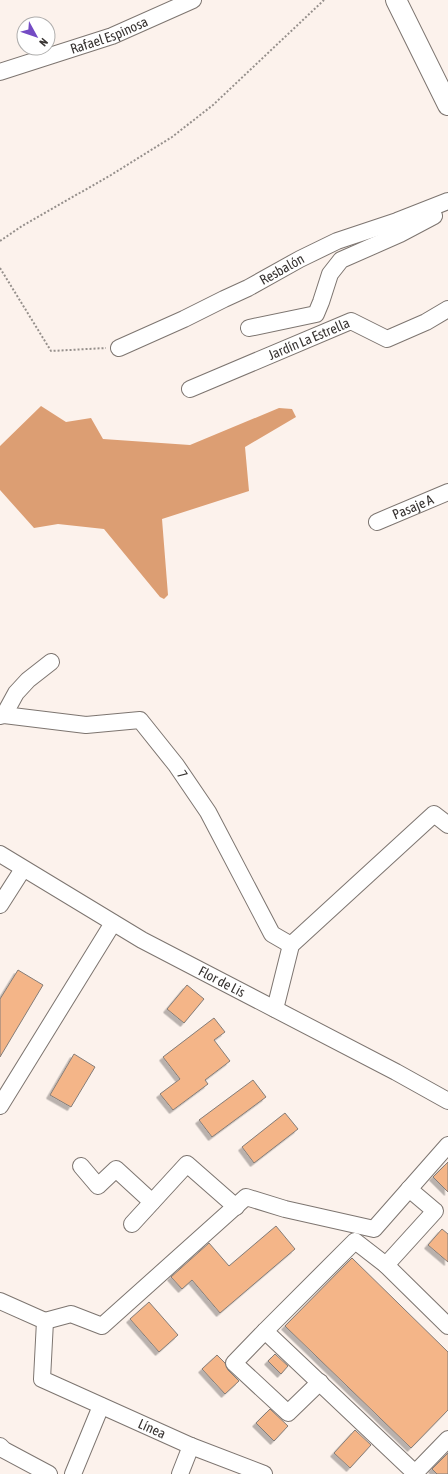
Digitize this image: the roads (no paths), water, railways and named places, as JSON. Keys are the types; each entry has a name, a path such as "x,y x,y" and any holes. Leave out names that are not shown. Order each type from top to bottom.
{"main road":[{"path":"396,0 448,105"}],"street":[{"name":"Rafael Espinosa","path":"0,72 112,36 194,0"},
{"name":"Resbalón","path":"119,348 248,288 300,259 337,241 397,221 448,200"},
{"path":"249,328 316,314 322,302 330,274 341,260 400,234 448,208"},
{"name":"Jardín La Estrella","path":"190,389 351,321 387,339 426,322 448,309"},
{"name":"Pasaje A","path":"377,522 448,492"},
{"path":"2,715 16,693 28,680 51,662"},
{"name":"7","path":"2,715 86,725 140,720 176,766 208,812 272,934 291,945"},
{"path":"275,1009 291,945 434,814 448,825"},
{"name":"Flor de Lis","path":"0,854 142,940 448,1101"},
{"path":"0,905 24,869"},
{"path":"1,1101 113,923"},
{"path":"0,1300 45,1321 71,1314 102,1326 246,1197 285,1209 374,1229 448,1145"},
{"path":"132,1224 187,1164 236,1207"},
{"path":"80,1166 98,1186 116,1169 152,1202"},
{"path":"386,1264 435,1211 409,1189"},
{"path":"320,1382 288,1413 234,1363 355,1241 386,1264 448,1326"},
{"name":"Línea","path":"45,1321 42,1379 191,1446 264,1474"},
{"path":"265,1331 415,1473 448,1439"},
{"path":"73,1474 101,1406"},
{"path":"0,1446 49,1474"},
{"path":"180,1474 191,1446"}]}
